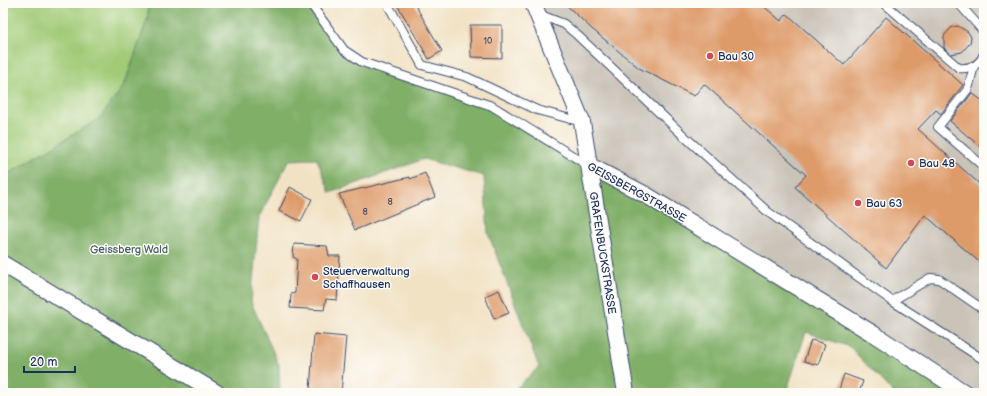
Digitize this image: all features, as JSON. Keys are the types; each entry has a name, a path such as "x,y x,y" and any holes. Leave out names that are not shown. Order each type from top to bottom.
{"street":[{"name":"GRAFENBUCKSTRASSE","path":"535,9 582,122 626,393"},
{"name":"GEISSBERGSTRASSE","path":"590,166 646,194 875,335 965,393"},
{"path":"3,264 217,393"}],"lane":[{"name":"GEISSBERGSTRASSE","path":"310,3 344,50 362,62 492,106 590,166"},
{"path":"387,3 422,65 467,77 537,110 582,122"},
{"path":"884,3 959,68 967,69 974,66"},
{"path":"960,3 984,32"},
{"path":"535,9 564,24 768,212 892,301 984,360"},
{"path":"984,54 974,66 968,89 938,127 984,167"},
{"path":"892,301 930,278 939,279 984,310"}],"shaded area":[{"path":"533,3 984,3 984,393 965,393 590,166"}],"green space":[{"path":"3,3 148,3 148,17 124,86 99,119 3,177"},
{"name":"Geissberg Wald","path":"148,3 310,3 344,50 362,62 492,106 965,393 893,393 850,347 806,332 786,393 511,393 539,367 488,233 484,176 424,159 330,193 317,159 289,160 259,217 251,302 279,365 280,393 3,393 3,177 99,119 124,86 148,17"}],"building":[{"path":"396,3 414,3 442,51 429,59"},
{"path":"564,3 760,3 781,21 787,14 844,65 886,17 963,85 941,114 936,110 918,129 984,188 984,266 925,215 886,268 795,187 806,175 704,84 694,96 639,68 593,30"},
{"path":"470,25 502,25 502,58 471,57"},
{"path":"958,26 968,32 971,37 970,43 962,52 951,54 944,48 944,36 952,27"},
{"path":"972,93 984,102 984,150 950,121"},
{"path":"425,173 435,197 355,230 339,194 410,177 410,179"},
{"path":"290,187 312,199 301,221 279,211"},
{"path":"294,244 327,246 329,256 340,256 337,300 326,299 324,310 290,308 291,294 295,293 297,259 293,257"},
{"path":"499,290 509,313 494,319 485,296"},
{"path":"314,334 346,337 341,393 310,390"},
{"path":"811,340 825,344 818,365 804,361"},
{"path":"844,374 863,381 859,393 838,393"}],"place":[{"name":"Bau 30","path":"710,56"},
{"name":"Bau 48","path":"911,163"},
{"name":"Bau 63","path":"858,203"},
{"name":"Steuerverwaltung Schaffhausen","path":"315,277"}]}
